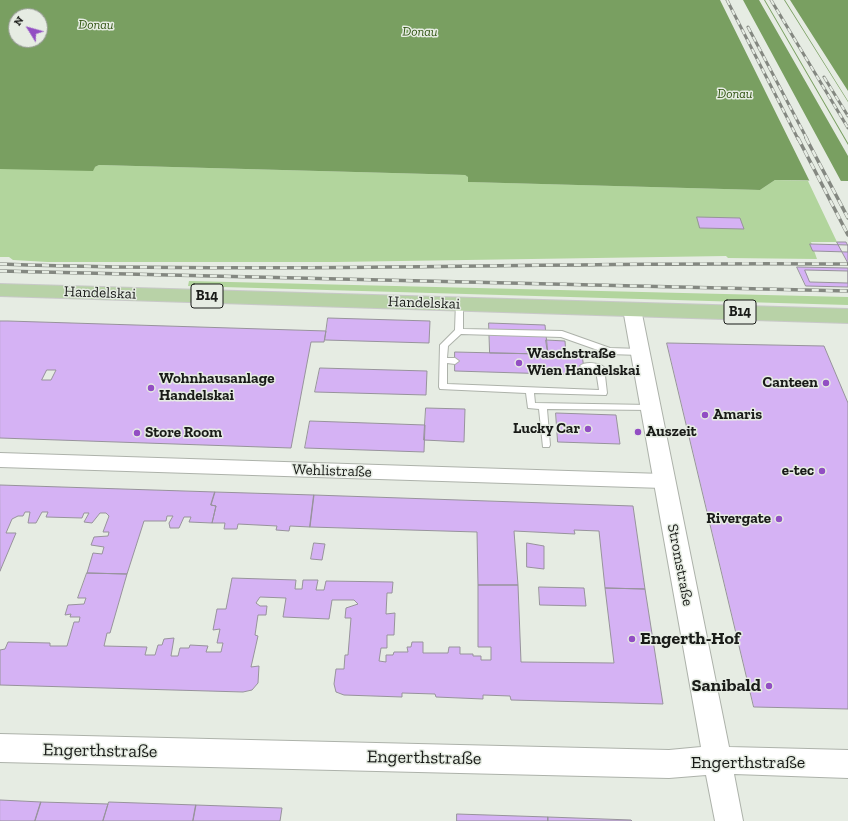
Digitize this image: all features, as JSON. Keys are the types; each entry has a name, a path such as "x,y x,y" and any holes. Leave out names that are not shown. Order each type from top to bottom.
{"main road":[{"name":"Handelskai","path":"0,290 848,316"}],"street":[{"name":"Stromstraße","path":"632,310 728,821"},
{"name":"Wehlistraße","path":"0,460 664,481"},
{"name":"Engerthstraße","path":"0,748 679,764 717,760 848,764"}],"lane":[{"path":"459,304 459,331"},
{"path":"584,366 600,367 603,393 443,387 444,345 459,331 562,334 609,351 640,352"},
{"path":"443,360 455,361"},
{"path":"530,390 531,406 650,408"},
{"path":"543,406 546,445"}],"shaded area":[{"path":"99,165 465,175 469,177 469,182 760,190 775,180 808,181 837,242 811,242 817,259 728,258 726,256 336,262 48,262 13,260 9,257 0,257 0,169 95,167"},
{"path":"189,281 848,297 848,305 188,286"}],"water":[{"name":"Donau","path":"0,0 848,0 848,181 775,180 760,190 468,182 468,177 465,175 99,165 95,167 93,171 0,169"}],"pier":[{"path":"720,0 743,0 842,183 810,182"},
{"path":"759,0 764,0 848,145 848,156"},
{"path":"765,0 784,0 848,102 848,143"},
{"path":"785,0 790,0 848,91 848,101"}],"building":[{"path":"697,217 740,218 744,229 700,228"},
{"path":"837,242 846,242 848,246 848,263"},
{"path":"810,244 848,245 848,252 813,251"},
{"path":"797,267 848,268 848,287 806,286"},
{"path":"805,270 848,271 848,283 810,282"},
{"path":"328,318 430,321 429,343 325,340"},
{"name":"Wohnhausanlage Handelskai","path":"0,321 326,331 324,342 311,342 291,448 0,438"},
{"path":"489,323 545,325 548,354 490,353"},
{"path":"546,340 565,341 566,355 548,354"},
{"name":"Rivergate","path":"667,343 824,346 848,403 848,709 754,707"},
{"name":"Waschstraße Wien Handelskai","path":"455,352 582,355 585,375 455,371"},
{"path":"320,368 427,371 426,395 315,392"},
{"path":"47,370 56,370 51,380 42,380"},
{"path":"426,408 465,409 464,442 424,440"},
{"name":"Lucky Car","path":"556,413 616,415 620,444 558,442"},
{"path":"310,421 425,425 424,452 305,448"},
{"path":"0,485 215,492 211,505 216,506 212,523 189,522 191,517 184,517 179,528 170,528 169,523 173,516 167,516 166,521 144,521 127,574 87,573 93,553 102,554 104,547 91,545 94,537 108,536 109,532 103,532 109,516 106,513 100,513 92,523 84,522 89,513 84,513 82,518 46,517 48,512 42,512 36,523 28,523 30,512 25,512 23,516 18,516 12,519 6,533 16,533 0,571"},
{"path":"215,492 314,495 310,527 290,526 289,531 276,530 277,526 238,524 237,529 224,529 225,523 212,523 216,506 211,505"},
{"path":"314,495 633,506 645,589 605,588 599,531 574,530 575,534 514,531 518,585 478,585 477,532 310,527"},
{"path":"314,543 325,544 322,560 311,559"},
{"path":"527,543 544,546 544,569 527,567"},
{"name":"Engerth-Hof","path":"87,573 127,574 110,633 107,633 104,646 147,647 145,655 155,655 158,645 162,645 164,639 174,638 171,656 178,656 180,648 189,648 190,645 208,646 206,652 221,652 223,643 217,643 220,629 213,630 217,609 226,609 232,578 296,580 295,589 302,589 303,580 318,580 316,590 324,590 326,581 393,582 392,593 387,593 386,614 395,613 394,635 387,635 387,648 381,648 379,661 386,662 386,655 393,655 394,652 408,652 407,647 411,647 412,642 423,642 423,653 448,653 449,647 460,647 460,654 473,654 473,656 481,656 481,660 491,660 491,647 478,647 478,585 518,585 521,662 614,663 605,588 645,589 663,704 511,700 510,696 483,695 483,699 436,697 435,694 402,693 402,697 344,695 336,692 334,684 336,669 344,669 345,655 348,655 351,618 345,618 346,608 358,604 354,600 332,600 329,619 283,617 286,598 260,597 256,603 260,606 267,606 266,615 258,615 255,635 258,636 251,667 259,666 258,683 252,690 243,692 0,685 0,650 5,649 8,642 50,643 50,646 67,646 74,622 79,622 80,617 70,617 71,614 65,615 68,605 84,604 86,598 78,598"},
{"path":"539,587 584,588 586,606 540,605"},
{"path":"0,800 41,802 35,821 0,821"},
{"path":"41,802 108,804 103,821 35,821"},
{"path":"109,802 196,805 193,821 103,821"},
{"path":"196,805 282,808 280,821 193,821"},
{"path":"457,814 548,817 548,821 457,821"},
{"path":"548,817 631,820 632,821 548,821"}],"railway":[{"path":"727,0 798,139"},
{"path":"771,0 848,128"},
{"path":"748,27 807,139"},
{"path":"824,77 848,116"},
{"path":"798,138 848,235"},
{"path":"806,138 848,218"},
{"path":"0,264 212,268 636,264 848,264"},
{"path":"0,271 848,291"}],"place":[{"name":"Waschstraße Wien Handelskai","path":"519,363"},
{"name":"Canteen","path":"826,383"},
{"name":"Wohnhausanlage Handelskai","path":"151,388"},
{"name":"Amaris","path":"705,415"},
{"name":"Lucky Car","path":"588,429"},
{"name":"Auszeit","path":"638,432"},
{"name":"Store Room","path":"137,433"},
{"name":"e-tec","path":"822,471"},
{"name":"Rivergate","path":"779,519"},
{"name":"Engerth-Hof","path":"632,639"},
{"name":"Sanibald","path":"769,686"}]}
